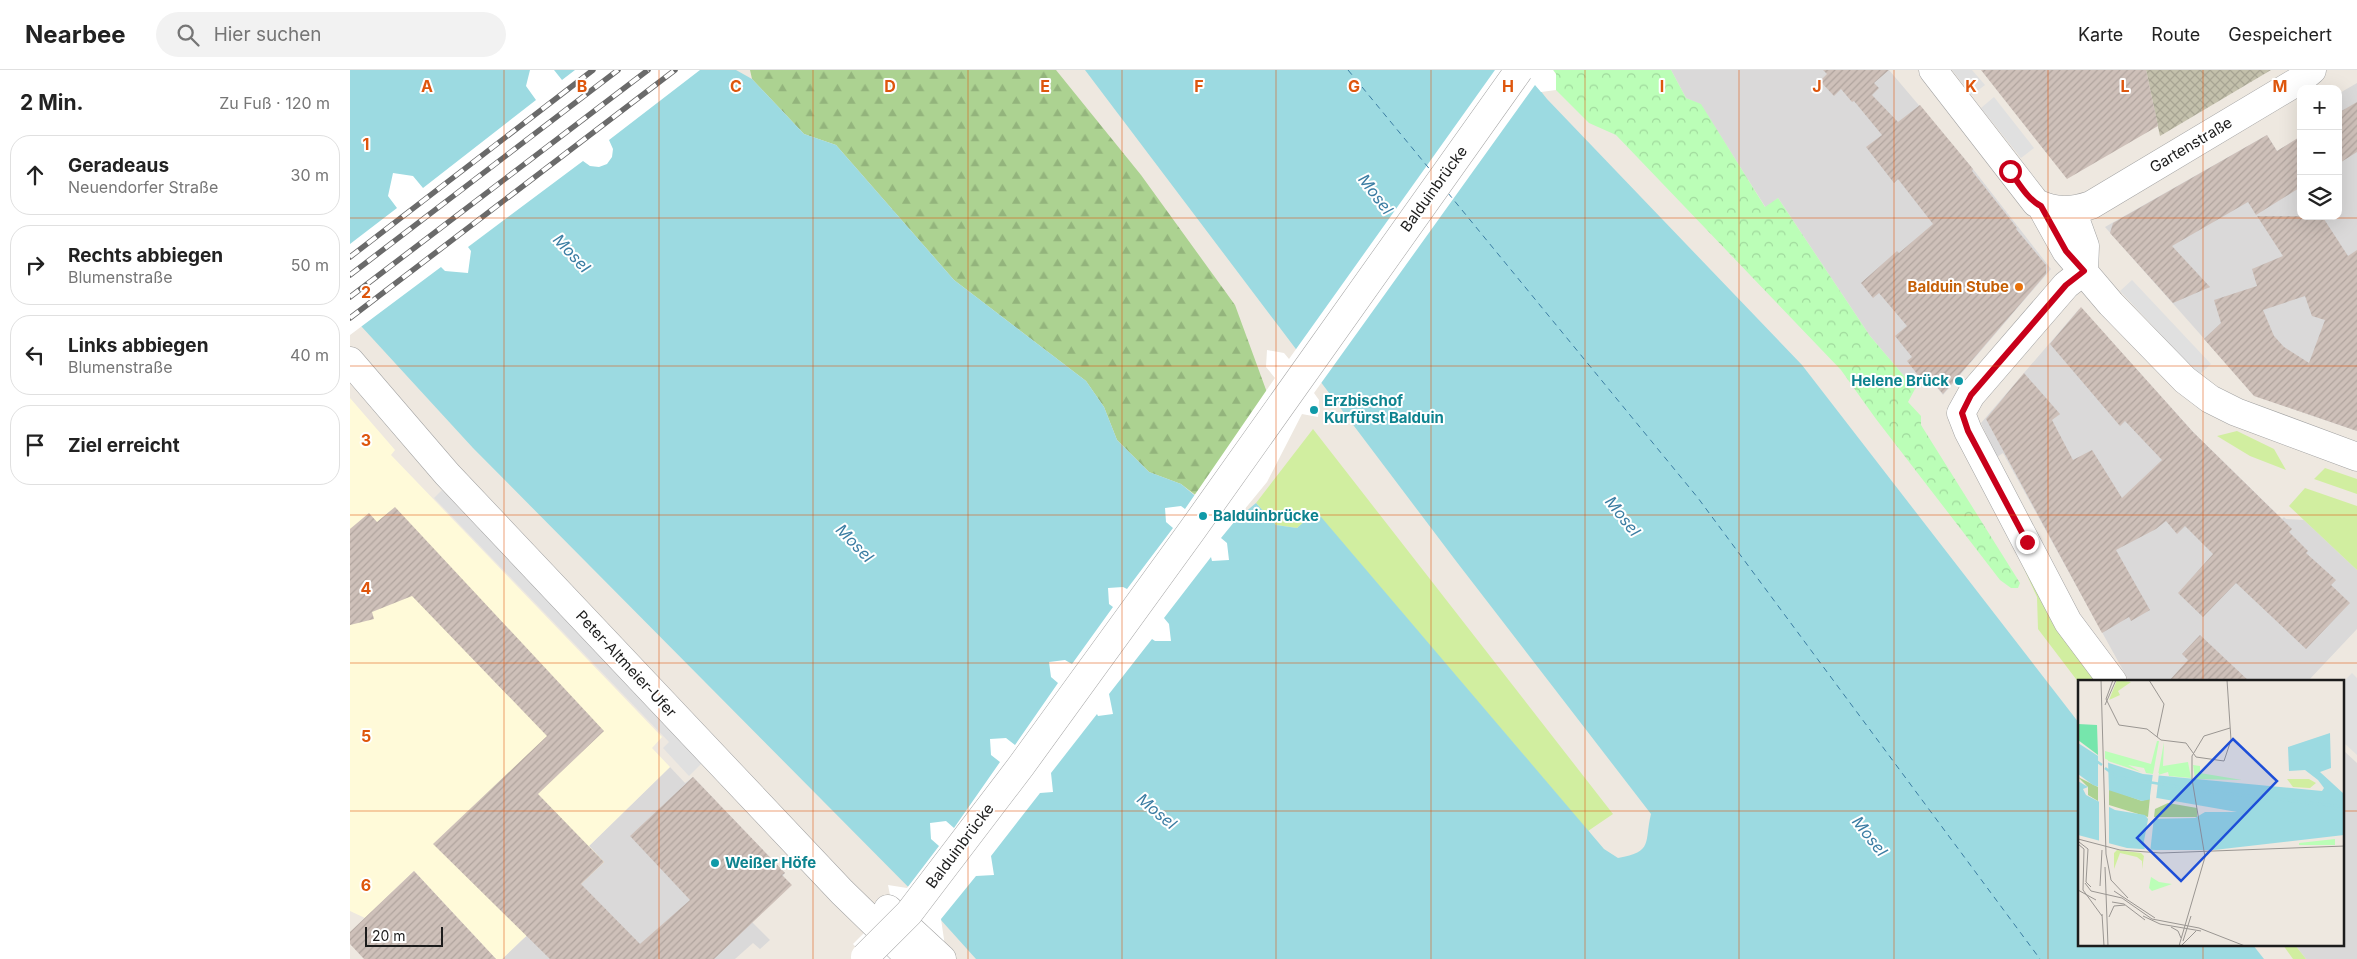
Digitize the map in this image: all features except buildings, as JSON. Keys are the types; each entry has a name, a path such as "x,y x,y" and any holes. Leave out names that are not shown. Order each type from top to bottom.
{"street":[{"name":"Balduinbrücke","path":"864,958 909,913 1021,766 1193,529 1518,70"},
{"path":"1933,70 2026,193 2036,203 2060,209 2066,251 2111,304 2185,380 2210,399 2267,425 2357,457"},
{"name":"Gartenstraße","path":"2060,209 2091,205 2300,80 2312,70"},
{"path":"2084,271 2066,285 1971,395 1962,413 1968,431 2068,622 2112,680"},
{"name":"Peter-Altmeier-Ufer","path":"350,362 460,488 842,892 911,959"},
{"path":"888,909 942,959"}],"shaded area":[{"path":"1671,70 1889,70 1973,169 2051,269 1943,395 1930,379 1915,389 1870,336 1778,198 1766,208 1701,105 1686,98"},
{"path":"1952,70 1972,70 1985,85 1972,95"},
{"path":"2146,70 2271,70 2160,136"},
{"path":"2357,83 2357,431 2255,396 2105,227 2267,135 2277,151 2297,138 2297,220 2342,220 2342,92"},
{"path":"1994,97 2034,148 2021,158 1981,108"},
{"path":"2132,280 2211,364 2199,375 2120,291"},
{"path":"2079,309 2082,309 2193,432 2282,519 2284,517 2286,519 2304,520 2357,570 2357,629 2309,680 2128,680 2003,453 1997,457 1981,423"},
{"path":"350,398 395,450 391,455 662,737 652,748 670,767 589,846 604,862 502,959 496,959 414,871 365,918 350,911"},
{"path":"442,490 703,762 689,776 663,748 669,742 434,498"},
{"path":"2352,673 2357,678 2357,755 2344,743 2344,681"},
{"path":"2344,751 2357,763 2357,959 2306,959 2296,946 2344,946"},
{"path":"670,767 685,783 693,777 715,800 712,802 725,815 727,813 785,873 783,876 791,885 752,922 770,940 760,949 753,943 735,959 502,959 604,862 589,846"}],"green space":[{"path":"750,70 1056,70 1141,175 1235,305 1269,398 1198,497 1181,484 1149,472 1117,440 1104,407 1086,381 954,280 836,145 804,134 752,79"},
{"path":"1553,70 1671,70 1686,98 1701,104 1765,207 1778,198 1870,336 1915,389 1908,402 1921,416 1921,425 2020,583 2018,588 2011,588 2000,580 1876,419 1841,370 1616,135 1589,123 1556,90 1556,74"},
{"path":"1313,429 1613,814 1588,831 1316,512 1297,528 1276,525 1256,503"},
{"path":"2237,431 2274,449 2286,470 2250,456 2217,436"},
{"path":"2325,468 2357,479 2357,494 2314,479"},
{"path":"2305,488 2357,506 2357,570 2289,506"},
{"path":"2008,534 2097,680 2078,680 2078,682 2038,629 2037,597"},
{"path":"2284,946 2296,946 2306,959 2293,959"}],"water":[{"name":"Mosel","path":"350,70 736,70 752,79 804,134 836,145 954,280 1086,381 1104,407 1117,440 1149,472 1181,484 1230,525 1256,503 1276,525 1297,528 1316,511 1604,849 1618,858 1629,856 1637,853 1645,844 1651,814 1456,561 1085,70 1524,70 1547,99 1802,365 2078,722 2078,946 2254,946 2264,959 976,959 940,919 473,448 350,314"}],"pier":[{"path":"530,70 554,70 562,80 575,70 700,70 609,140 613,149 612,157 607,164 599,167 590,166 583,161 468,247 471,251 468,273 445,271 441,267 350,335 350,244 397,208 388,196 393,173 413,176 423,188 536,100 526,86"},
{"name":"Balduinbrücke","path":"1495,70 1553,70 1556,74 1556,90 1541,92 1535,85 1314,393 1319,400 1318,417 1302,414 1267,482 1221,538 1227,543 1229,560 1212,561 1211,557 1164,618 1169,624 1171,641 1155,641 1152,639 1109,694 1113,714 1098,716 1097,714 1051,773 1053,792 1040,793 991,856 994,875 976,876 941,919 945,946 916,959 867,959 853,944 892,905 888,885 907,888 939,846 931,839 930,823 946,821 954,828 1000,762 991,755 990,739 1006,738 1015,745 1058,683 1051,677 1049,662 1065,660 1072,664 1113,607 1109,604 1108,588 1123,587 1127,589 1173,528 1166,522 1165,508 1181,506 1185,509 1275,378 1266,367 1267,350 1284,353 1289,359"}],"ferry route":[{"path":"1348,70 1432,172"},
{"path":"1448,193 1698,498 2040,959"}],"railway":[{"path":"350,257 593,70"},
{"path":"350,275 618,70"},
{"path":"350,297 648,70"},
{"path":"350,318 675,70"}],"place":[{"name":"Balduin Stube","path":"2019,287"},
{"name":"Helene Brück","path":"1959,381"},
{"name":"Erzbischof Kurfürst Balduin","path":"1314,410"},
{"name":"Balduinbrücke","path":"1203,516"},
{"name":"Weißer Höfe","path":"715,863"}],"route":[{"path":"2010,171 2026,193 2041,206 2066,251 2084,271 2066,285 1971,395 1962,413 1968,431 2027,542"}]}
